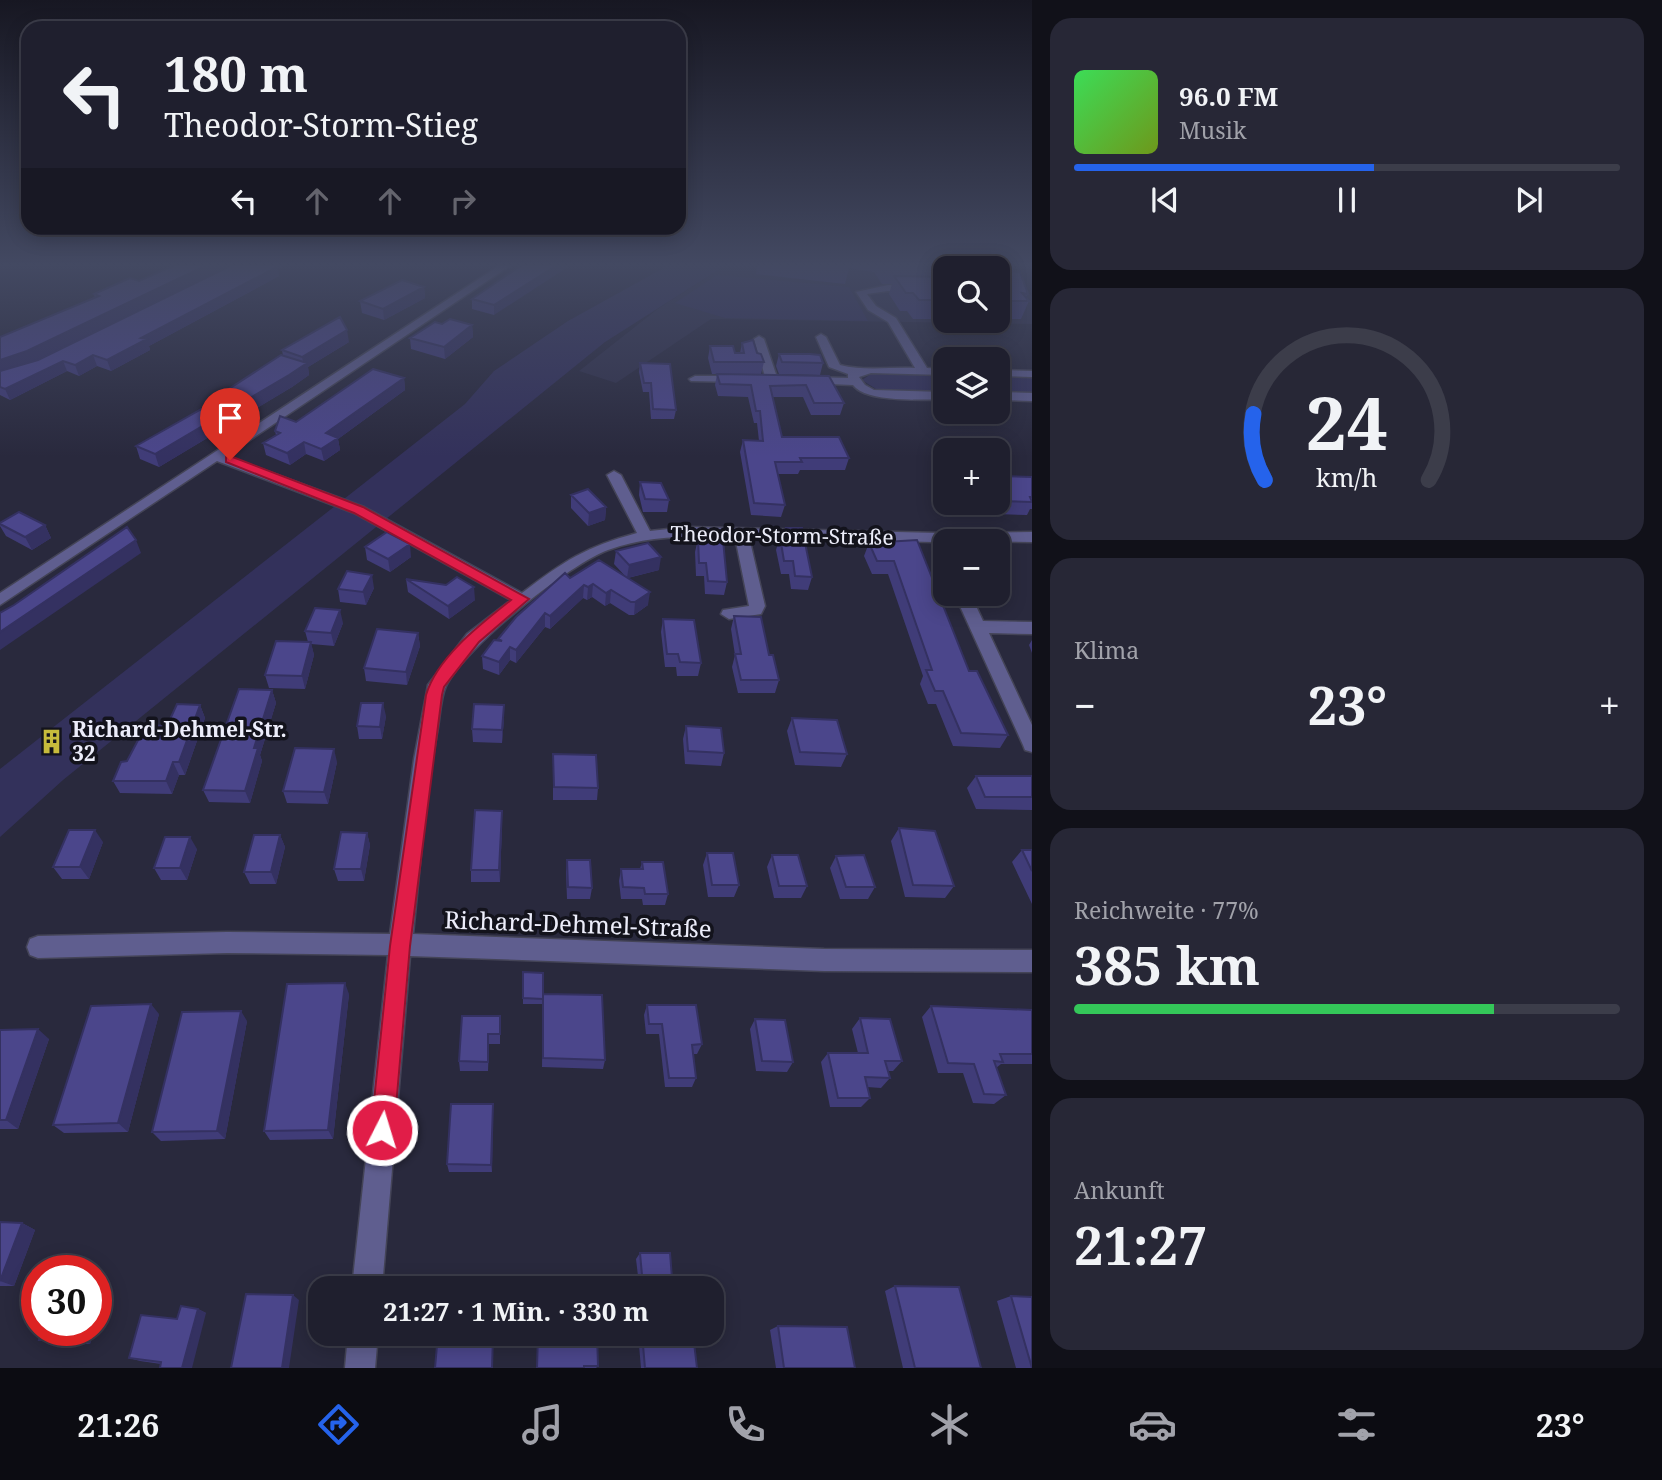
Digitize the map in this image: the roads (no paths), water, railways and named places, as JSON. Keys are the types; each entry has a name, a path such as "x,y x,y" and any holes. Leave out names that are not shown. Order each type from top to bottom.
{"street":[{"path":"0,600 409,329"},
{"path":"897,329 923,372"},
{"path":"821,337 835,367 855,377 872,393 933,396"},
{"path":"759,340 760,380"},
{"path":"800,381 855,377 870,370 933,372"},
{"path":"1010,373 1032,374"},
{"path":"695,379 786,380"},
{"path":"1010,396 1032,397"},
{"path":"215,456 359,510 521,599"},
{"path":"614,475 646,536"},
{"name":"Theodor-Storm-Straße","path":"368,1276 400,946 423,759 437,685 473,638 567,566 602,547 646,536 687,531 933,538"},
{"path":"729,614 755,610 757,606 741,533"},
{"name":"Theodor-Storm-Straße","path":"1010,537 1032,537"},
{"path":"967,606 1032,744"},
{"path":"976,627 1032,628"},
{"name":"Richard-Dehmel-Straße","path":"38,947 134,942 400,946 797,959 1032,961"},
{"path":"360,1368 362,1346"}],"place":[{"name":"Richard-Dehmel-Str. 32","path":"52,742"}]}
